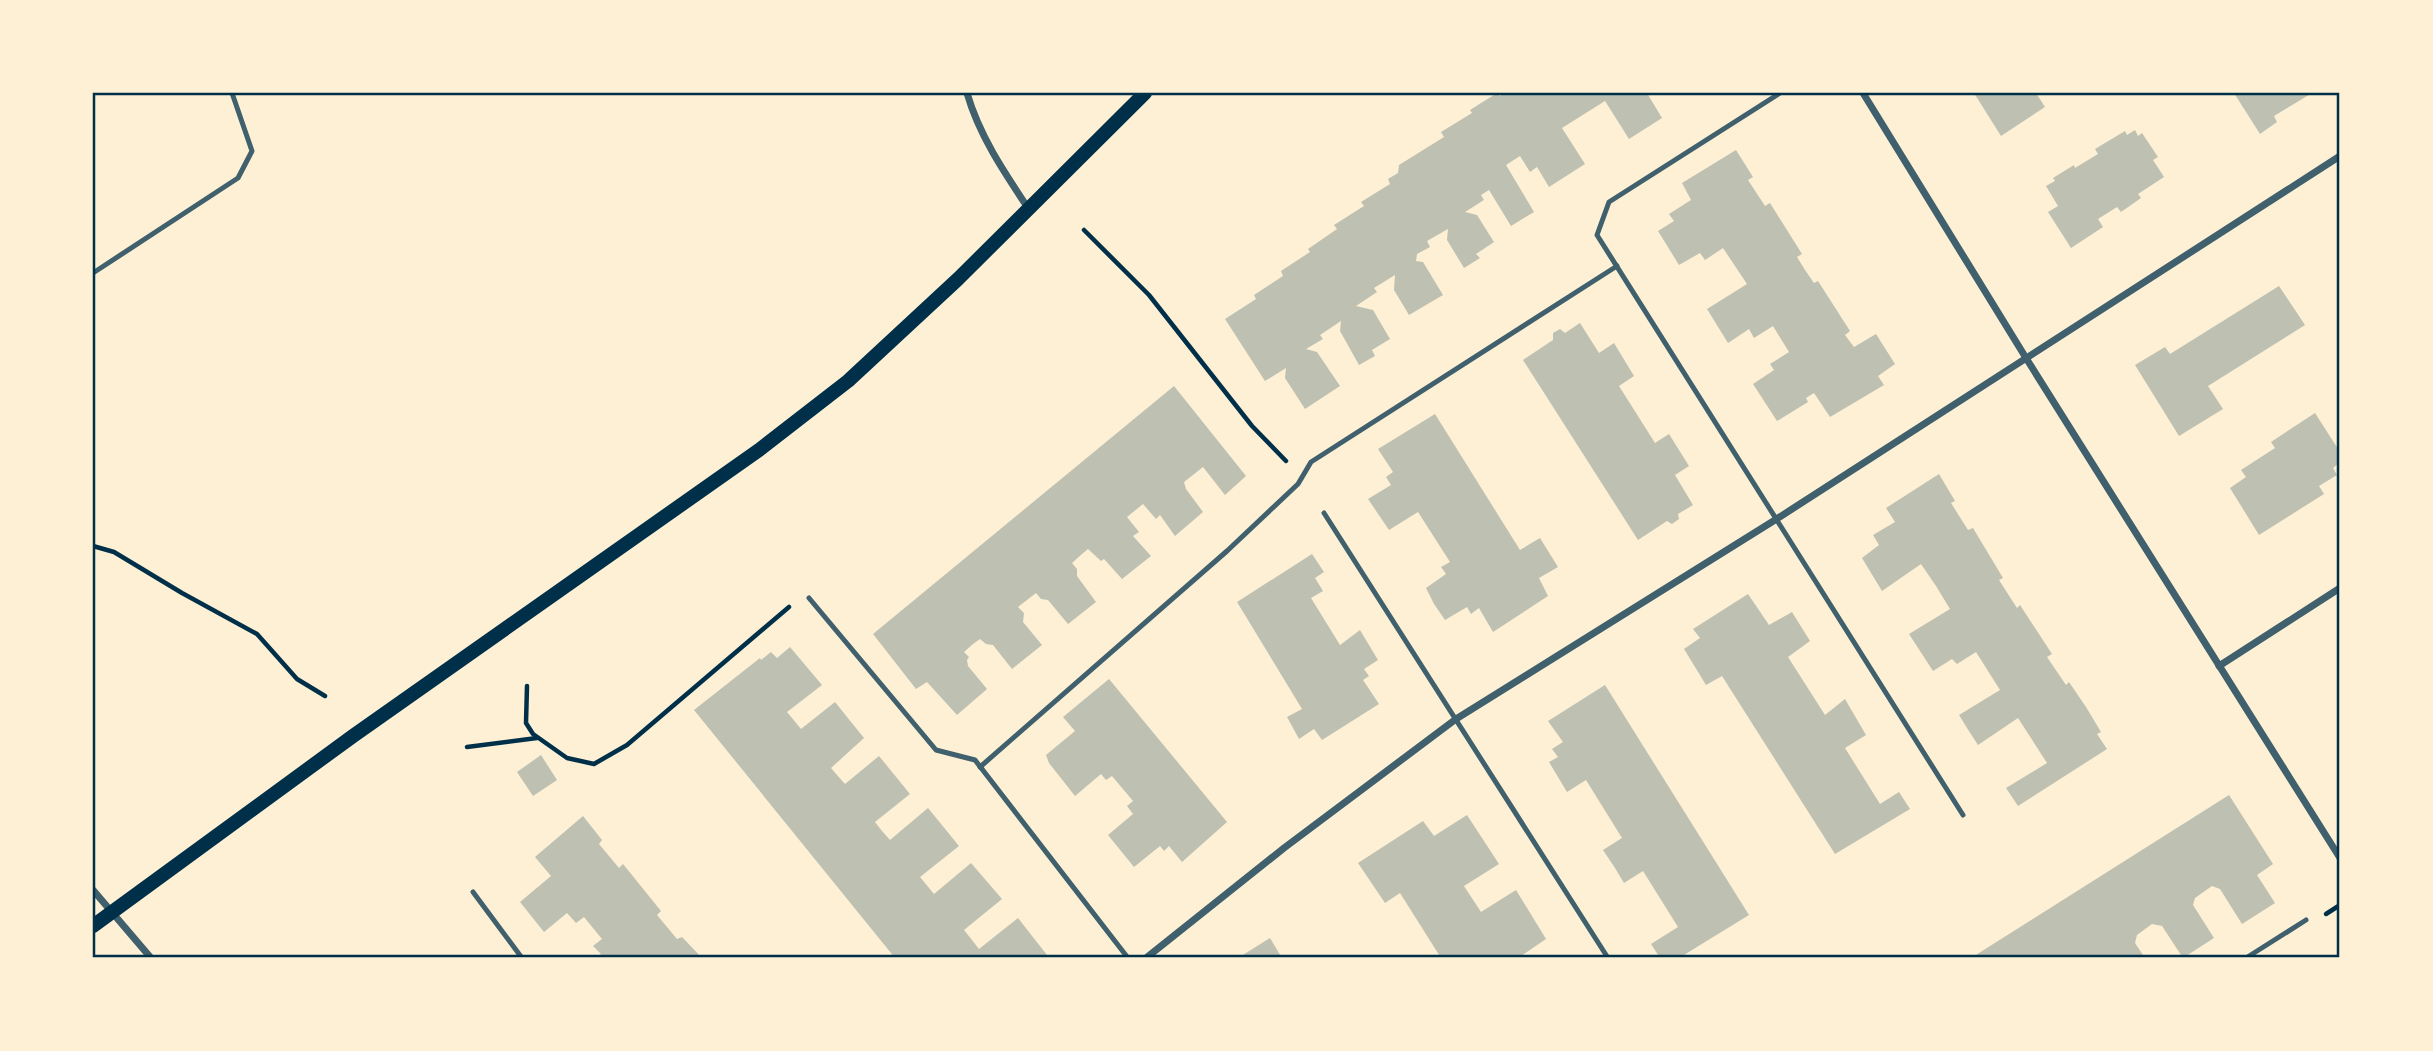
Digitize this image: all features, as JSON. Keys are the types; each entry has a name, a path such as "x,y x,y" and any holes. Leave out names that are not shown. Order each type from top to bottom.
{"main road":[{"path":"93,926 353,736 768,443 848,381 958,279 1145,93"}],"street":[{"path":"967,93 971,109 996,161 1029,209"},
{"path":"1863,93 2340,858"},
{"path":"1146,958 1284,848 1456,719 1775,520 2340,156"},
{"path":"2219,666 2340,588"},
{"path":"93,890 151,958"}],"lane":[{"path":"93,273 238,177 252,151 232,93"},
{"path":"1780,93 1609,202 1597,235 1963,815"},
{"path":"980,766 1227,551 1298,484 1311,462 1617,266"},
{"path":"1324,513 1608,958"},
{"path":"809,598 936,750 975,760 1128,958"},
{"path":"473,892 522,958"},
{"path":"2246,958 2306,920"}],"path":[{"path":"1084,230 1149,295 1252,426 1302,478"},
{"path":"93,546 114,552 181,593 257,634 297,680 325,696"},
{"path":"527,686 526,723 538,738 567,758 594,764 627,745 805,593 809,598"},
{"path":"467,747 538,738"}],"building":[{"path":"1497,93 1500,96 1504,93 1647,93 1662,118 1629,139 1605,101 1562,128 1585,164 1549,187 1537,167 1530,172 1520,156 1506,165 1534,212 1511,226 1489,190 1481,195 1484,200 1465,212 1477,215 1494,242 1476,254 1480,258 1464,268 1447,240 1448,229 1427,241 1430,247 1417,254 1416,261 1423,262 1443,295 1409,315 1394,290 1395,275 1374,288 1377,292 1356,306 1373,310 1390,339 1372,350 1375,356 1359,365 1340,331 1341,321 1320,335 1323,339 1306,349 1317,352 1340,386 1305,409 1285,378 1286,368 1265,381 1225,319 1256,299 1254,295 1283,276 1281,271 1310,252 1308,249 1337,229 1334,225 1364,206 1361,202 1390,184 1388,179 1398,173 1399,165 1444,137 1441,132 1472,113 1470,110"},
{"path":"1974,93 2036,93 2045,107 2001,136"},
{"path":"2234,93 2312,93 2274,116 2277,122 2260,134"},
{"path":"2135,130 2138,136 2142,133 2158,157 2153,160 2164,177 2138,194 2141,198 2121,212 2117,207 2098,219 2103,227 2071,248 2048,212 2058,206 2046,186 2055,181 2053,178 2074,165 2075,168 2098,154 2095,149 2125,131 2127,135"},
{"path":"1736,150 1753,177 1748,180 1765,206 1770,203 1802,254 1797,257 1805,270 1814,283 1818,281 1850,331 1845,335 1854,347 1876,334 1895,364 1878,376 1884,385 1830,417 1814,393 1806,398 1808,402 1777,421 1753,384 1774,370 1770,364 1789,352 1773,326 1754,338 1749,329 1728,343 1707,309 1747,284 1723,248 1705,260 1700,253 1679,265 1658,231 1674,221 1669,214 1691,200 1682,183"},
{"path":"2279,286 2305,325 2208,386 2223,409 2179,436 2135,365 2165,347 2170,354"},
{"path":"1580,323 1599,353 1614,343 1634,376 1619,386 1655,443 1669,434 1689,466 1675,475 1693,505 1678,514 1679,519 1672,524 1667,521 1638,540 1523,360 1553,340 1553,333 1560,329 1565,333"},
{"path":"1174,386 1246,476 1225,495 1203,467 1184,482 1203,512 1175,536 1160,515 1156,519 1143,504 1127,517 1139,532 1133,536 1151,556 1122,579 1104,559 1101,561 1088,549 1072,563 1077,569 1077,576 1096,602 1068,624 1048,600 1041,599 1036,593 1018,607 1024,613 1023,622 1042,645 1012,669 993,645 980,639 973,644 964,652 969,657 968,666 987,689 957,715 927,682 916,689 873,634"},
{"path":"2315,413 2340,452 2340,462 2333,468 2337,475 2319,486 2324,494 2259,535 2230,488 2246,477 2241,470 2275,448 2271,442"},
{"path":"1435,414 1520,550 1540,538 1558,567 1539,578 1548,596 1493,632 1479,608 1471,614 1467,607 1445,620 1434,604 1426,588 1446,574 1441,567 1450,562 1418,512 1389,530 1368,499 1391,485 1386,477 1393,472 1378,449"},
{"path":"1939,474 1955,501 1951,503 1968,530 1973,528 2003,578 1999,580 2017,608 2020,605 2052,654 2047,657 2066,685 2069,682 2086,707 2101,732 2097,734 2107,749 2018,806 2006,788 2047,763 2018,718 1978,745 1967,728 1959,715 2000,690 1976,652 1957,664 1952,659 1933,671 1909,634 1950,609 1936,586 1921,564 1882,591 1862,558 1879,545 1873,535 1895,522 1886,508"},
{"path":"1312,554 1324,572 1315,578 1323,591 1311,598 1340,645 1360,630 1378,660 1364,669 1369,676 1363,680 1379,704 1322,740 1314,729 1299,739 1287,717 1302,709 1237,602"},
{"path":"1748,594 1769,625 1792,612 1810,641 1788,657 1825,715 1845,699 1866,735 1845,748 1880,804 1899,792 1910,809 1835,854 1722,676 1706,685 1684,649 1700,638 1693,629"},
{"path":"790,647 822,685 787,712 801,729 835,702 864,738 831,768 845,784 879,756 910,794 875,822 882,831 890,840 928,808 959,846 920,877 934,894 971,863 1002,899 964,930 979,949 1018,918 1047,955 1043,958 895,958 694,710 760,658 761,660 771,652 777,658"},
{"path":"1109,679 1227,822 1182,862 1169,846 1164,851 1160,846 1134,867 1108,835 1133,814 1127,806 1133,801 1112,776 1106,780 1101,774 1075,796 1049,763 1046,755 1075,731 1063,717"},
{"path":"1605,685 1749,915 1679,958 1660,958 1651,944 1678,927 1643,871 1624,883 1603,850 1622,838 1586,780 1567,792 1549,762 1558,757 1552,749 1563,742 1548,721"},
{"path":"541,755 557,780 533,796 517,772"},
{"path":"2229,795 2273,864 2257,875 2275,903 2242,924 2220,889 2212,886 2195,898 2193,905 2214,938 2183,958 2162,926 2152,924 2137,935 2135,943 2145,958 1971,958"},
{"path":"1467,815 1499,864 1464,886 1481,912 1516,890 1546,939 1518,958 1441,958 1400,893 1385,903 1358,863 1423,821 1434,836"},
{"path":"583,816 602,840 599,844 619,868 623,864 661,911 657,915 677,939 682,937 702,958 596,958 601,954 593,946 602,939 584,917 576,923 567,913 544,932 520,902 551,876 535,857"},
{"path":"1270,938 1282,958 1238,958"}]}
